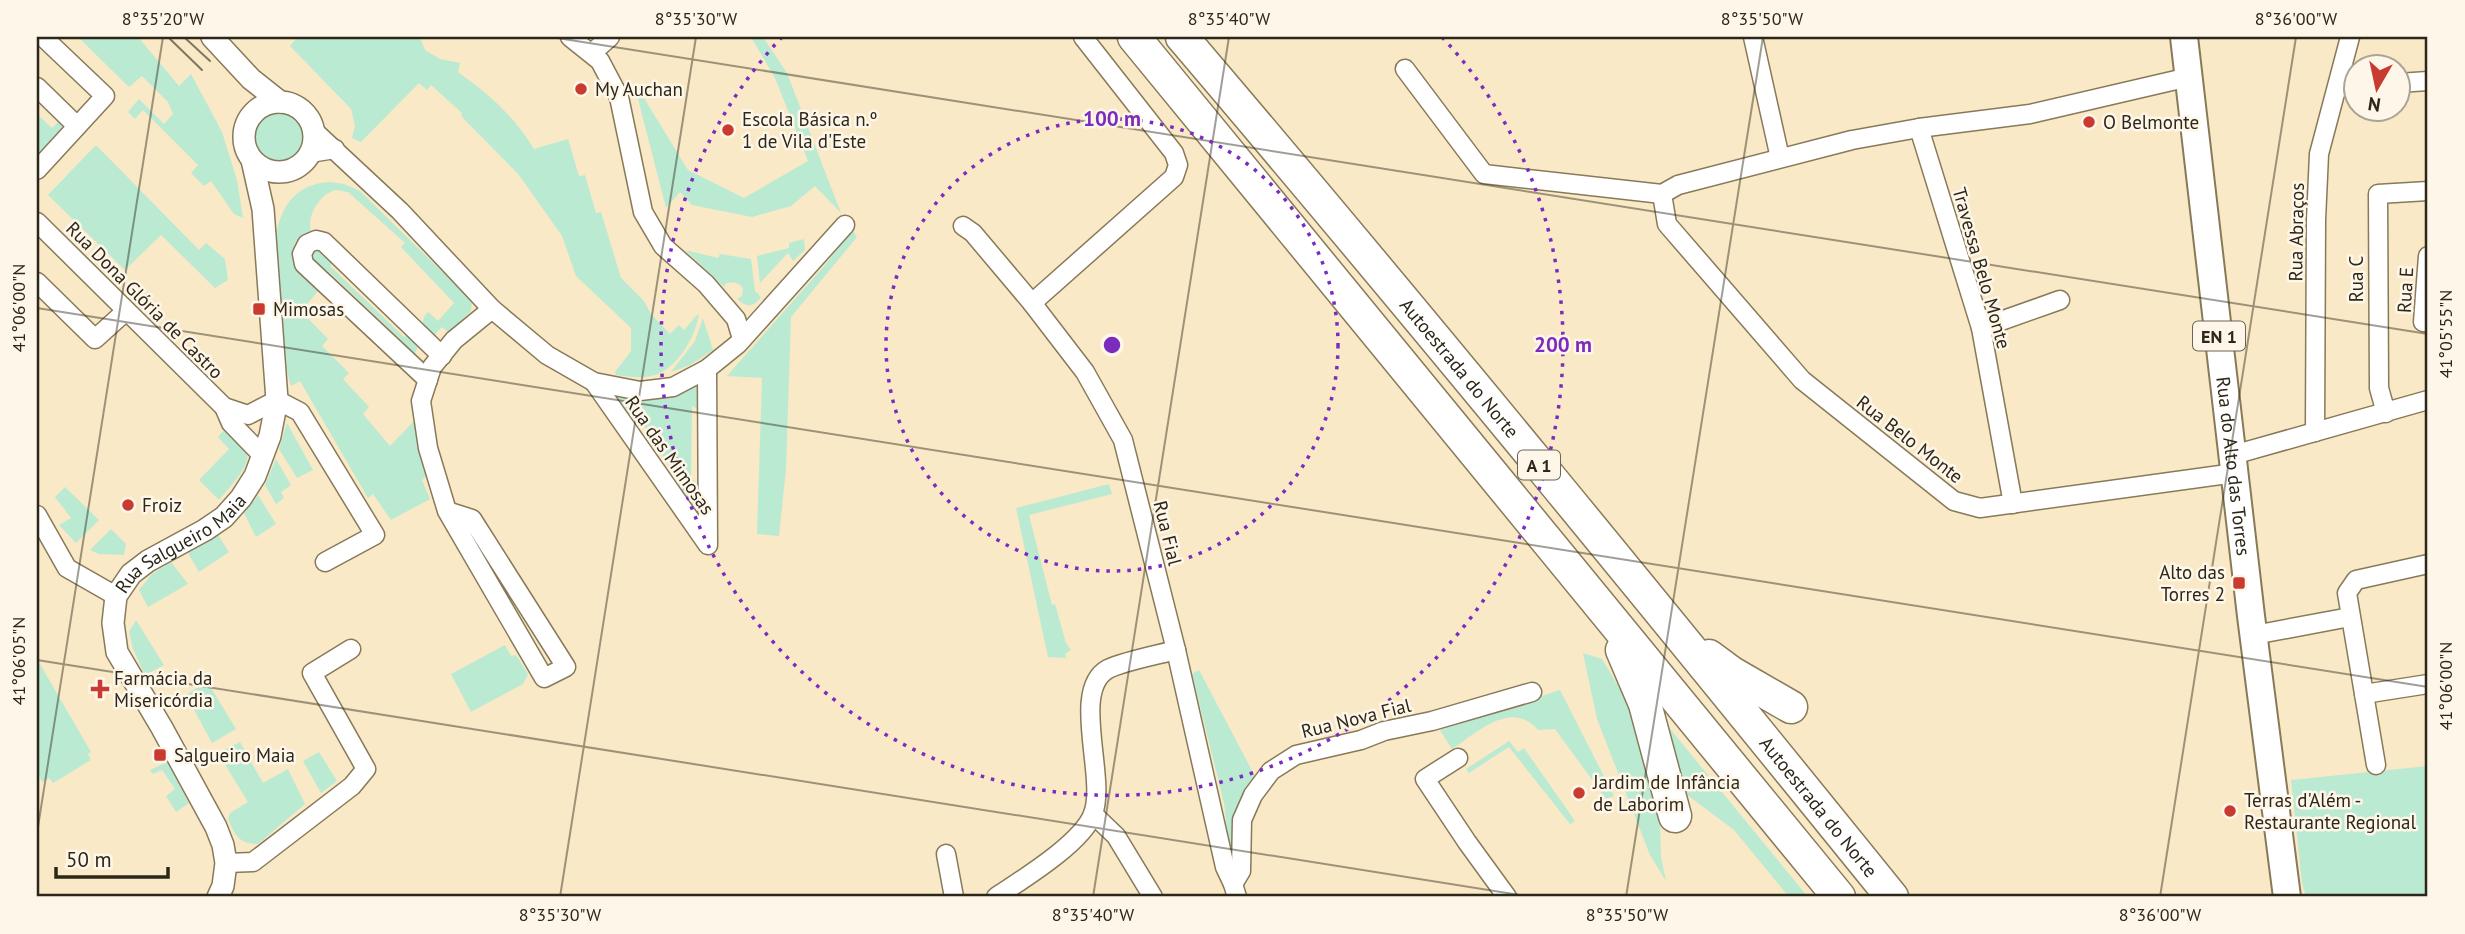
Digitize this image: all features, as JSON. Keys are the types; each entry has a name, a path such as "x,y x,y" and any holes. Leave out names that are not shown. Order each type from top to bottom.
{"highway":[{"name":"Autoestrada do Norte","path":"1134,37 1839,897"},
{"name":"Autoestrada do Norte","path":"1182,37 1316,194 1892,897"},
{"path":"1610,619 1645,704 1675,816"},
{"path":"1676,631 1732,673 1791,707"}],"main road":[{"name":"Rua do Alto das Torres","path":"2184,37 2253,635 2287,897"}],"street":[{"path":"37,170 106,96 43,37"},
{"path":"212,37 251,79 280,102"},
{"path":"570,37 600,61 619,97 643,212 663,246 706,284 736,319 742,339"},
{"path":"592,54 610,37"},
{"path":"1032,303 1174,177 1178,166 1174,153 1083,37"},
{"path":"1753,37 1780,158"},
{"name":"Rua Abraços","path":"2315,432 2319,154 2350,37"},
{"path":"1405,69 1484,174 1662,194 1678,185 1852,140 1919,128 2030,114 2189,77"},
{"path":"251,79 258,109"},
{"path":"37,87 77,126"},
{"path":"2337,88 2342,88"},
{"path":"280,102 301,110 309,119 313,130 310,153 304,162 283,172 261,167 252,160 246,151 244,139 250,117 268,103 280,102"},
{"name":"Travessa Belo Monte","path":"1919,128 1981,328 2013,504"},
{"name":"Rua das Mimosas","path":"313,130 400,211 492,309 547,355 594,382 640,391 673,387 707,369 742,339 845,225"},
{"path":"310,153 335,149"},
{"name":"Rua Salgueiro Maia","path":"218,897 223,886 226,863 223,845 168,738 117,652 113,623 116,596 131,574 148,561 224,517 253,479 267,446 277,400 263,209 252,160"},
{"path":"263,209 283,172"},
{"name":"Rua C","path":"2386,413 2379,388 2378,194 2428,191"},
{"name":"Rua Belo Monte","path":"1662,194 1667,224 1802,380 1954,501 1980,508 2234,464 2315,432 2428,400"},
{"name":"Rua Dona Glória de Castro","path":"37,222 224,407 231,423 267,446"},
{"name":"Rua Fial","path":"964,226 973,233 1032,303 1084,372 1124,440 1176,650 1225,867 1235,890"},
{"path":"428,380 304,264 302,254 307,244 316,240 324,242 442,356"},
{"name":"Rua E","path":"2428,256 2423,322 2428,322"},
{"path":"37,282 95,339 126,311"},
{"path":"1981,328 2060,300"},
{"path":"447,511 471,519 566,667 544,678 447,511 428,448 421,401 432,367 454,341 492,309"},
{"name":"Rua das Mimosas","path":"594,382 708,545 707,369"},
{"path":"248,415 277,400 300,412 375,535 326,562"},
{"name":"Rua Dona Glória de Castro","path":"224,407 248,415 267,446"},
{"path":"37,515 67,568 116,596"},
{"path":"2376,765 2347,593 2356,580 2428,564"},
{"path":"2253,635 2350,617"},
{"path":"226,863 253,862 352,786 366,769 312,673 351,649"},
{"path":"996,897 1075,840 1093,814 1097,789 1089,701 1095,684 1107,670 1176,650"},
{"path":"2364,694 2428,684"},
{"name":"Rua Nova Fial","path":"1235,890 1241,871 1242,820 1253,795 1271,771 1296,755 1361,740 1384,731 1432,721 1532,692"},
{"path":"1458,758 1426,779 1507,897"},
{"path":"1093,814 1116,836 1153,897"},
{"path":"946,854 954,897"}],"green space":[{"path":"78,37 138,37 179,86 191,74 222,132 237,180 243,218 234,214 211,181 204,186 191,173 198,165 143,110 135,119 128,112 139,99 164,124 173,114 168,102 142,76 129,87"},
{"path":"294,37 420,37 425,50 440,59 460,63 458,72 500,106 534,149 568,139 579,176 585,175 596,213 601,212 621,278 644,301 651,314 670,334 679,325 684,330 699,313 690,341 678,358 671,366 655,375 616,375 615,372 631,351 631,328 576,276 562,236 519,175 461,116 462,113 431,85 427,90 419,83 361,142 352,138 355,126 351,109 290,46 295,40"},
{"path":"751,37 763,37 787,73 841,213 815,186 791,206 752,217 692,205 680,192 666,208 638,99 640,98 644,98 688,170 744,198 808,161 775,78"},
{"path":"273,108 285,108 300,116 308,131 308,143 300,158 285,166 273,166 258,158 250,143 250,131 258,116"},
{"path":"37,114 52,128 60,120 63,130 37,158"},
{"path":"96,145 199,250 206,243 225,259 228,280 215,288 161,235 125,270 48,195"},
{"path":"330,182 344,184 360,191 472,301 471,311 449,333 442,327 436,337 422,325 428,312 438,321 454,303 401,247 405,243 348,192 336,190 320,201 312,213 311,231 297,240 292,250 295,266 319,290 301,311 328,339 322,346 349,373 343,379 369,407 363,414 390,446 416,419 429,473 422,480 430,499 391,520 373,494 368,498 300,381 291,386 287,372 276,237 278,225 287,206 300,192 308,187"},
{"path":"852,229 857,237 791,317 786,469 779,536 757,534 762,378 727,376 825,265"},
{"path":"804,239 805,250 793,261 788,253 760,283 757,256 789,248 789,243"},
{"path":"318,246 335,259 330,266 404,337 407,335 418,346 415,354 412,355 399,343 400,339 327,270 323,273 308,260 308,250"},
{"path":"685,250 718,258 720,254 751,259 755,291 761,297 752,305 743,304 737,299 742,296 741,286 726,283 724,287"},
{"path":"703,318 713,350 690,365 671,372 695,341"},
{"path":"701,383 701,411 692,406 691,477 699,486 696,506 687,507 676,491 679,482 642,422 633,420 615,397 649,400 664,398"},
{"path":"287,423 313,470 297,478 279,449"},
{"path":"225,429 243,447 247,459 237,478 219,500 199,480 229,449 218,437"},
{"path":"276,459 291,485 281,492 284,498 276,504 265,485"},
{"path":"1109,484 1112,494 1029,515 1052,605 1055,604 1066,643 1071,650 1065,654 1066,658 1048,657 1016,508"},
{"path":"65,487 99,520 76,543 59,525 71,518 55,497"},
{"path":"258,495 276,524 256,537 244,513"},
{"path":"111,529 126,544 124,555 99,554 90,550"},
{"path":"218,535 229,552 199,572 188,553"},
{"path":"171,562 188,584 148,607 139,590 152,574"},
{"path":"136,620 164,665 145,675 133,649 129,632"},
{"path":"505,645 511,656 516,655 528,674 523,684 471,712 451,674"},
{"path":"1583,653 1602,659 1634,712 1650,768 1660,821 1661,857 1666,881 1650,855 1597,719"},
{"path":"37,659 91,752 88,754 91,760 53,783 49,778 42,782 37,772"},
{"path":"1199,670 1257,780 1234,867 1231,863 1224,803 1192,674"},
{"path":"207,681 236,729 212,743 186,695"},
{"path":"1560,690 1614,796 1606,799 1555,729 1538,730 1528,721 1506,718 1484,727 1452,749 1440,730"},
{"path":"1662,719 1808,897 1789,897 1734,830 1686,794"},
{"path":"1509,741 1518,752 1524,748 1575,821 1570,824 1509,747 1469,773 1466,769"},
{"path":"240,742 263,783 288,769 305,804 258,844 238,838 228,819 230,813 248,802 218,753"},
{"path":"319,752 337,781 321,793 303,761"},
{"path":"167,762 189,803 176,812 166,796 175,789 162,770 153,774 150,770"},
{"path":"2428,766 2428,897 2306,897 2302,883 2291,780"}],"tram line":[{"path":"168,37 202,70"},
{"path":"184,37 210,61"}],"place":[{"name":"My Auchan","path":"581,89"},
{"name":"O Belmonte","path":"2089,122"},
{"name":"Escola Básica n.º 1 de Vila d'Este","path":"728,130"},
{"name":"Mimosas","path":"259,309"},
{"name":"Froiz","path":"128,505"},
{"name":"Alto das Torres 2","path":"2239,583"},
{"name":"Farmácia da Misericórdia","path":"100,689"},
{"name":"Salgueiro Maia","path":"160,755"},
{"name":"Jardim de Infância de Laborim","path":"1579,793"},
{"name":"Terras d'Além - Restaurante Regional","path":"2230,811"}]}
